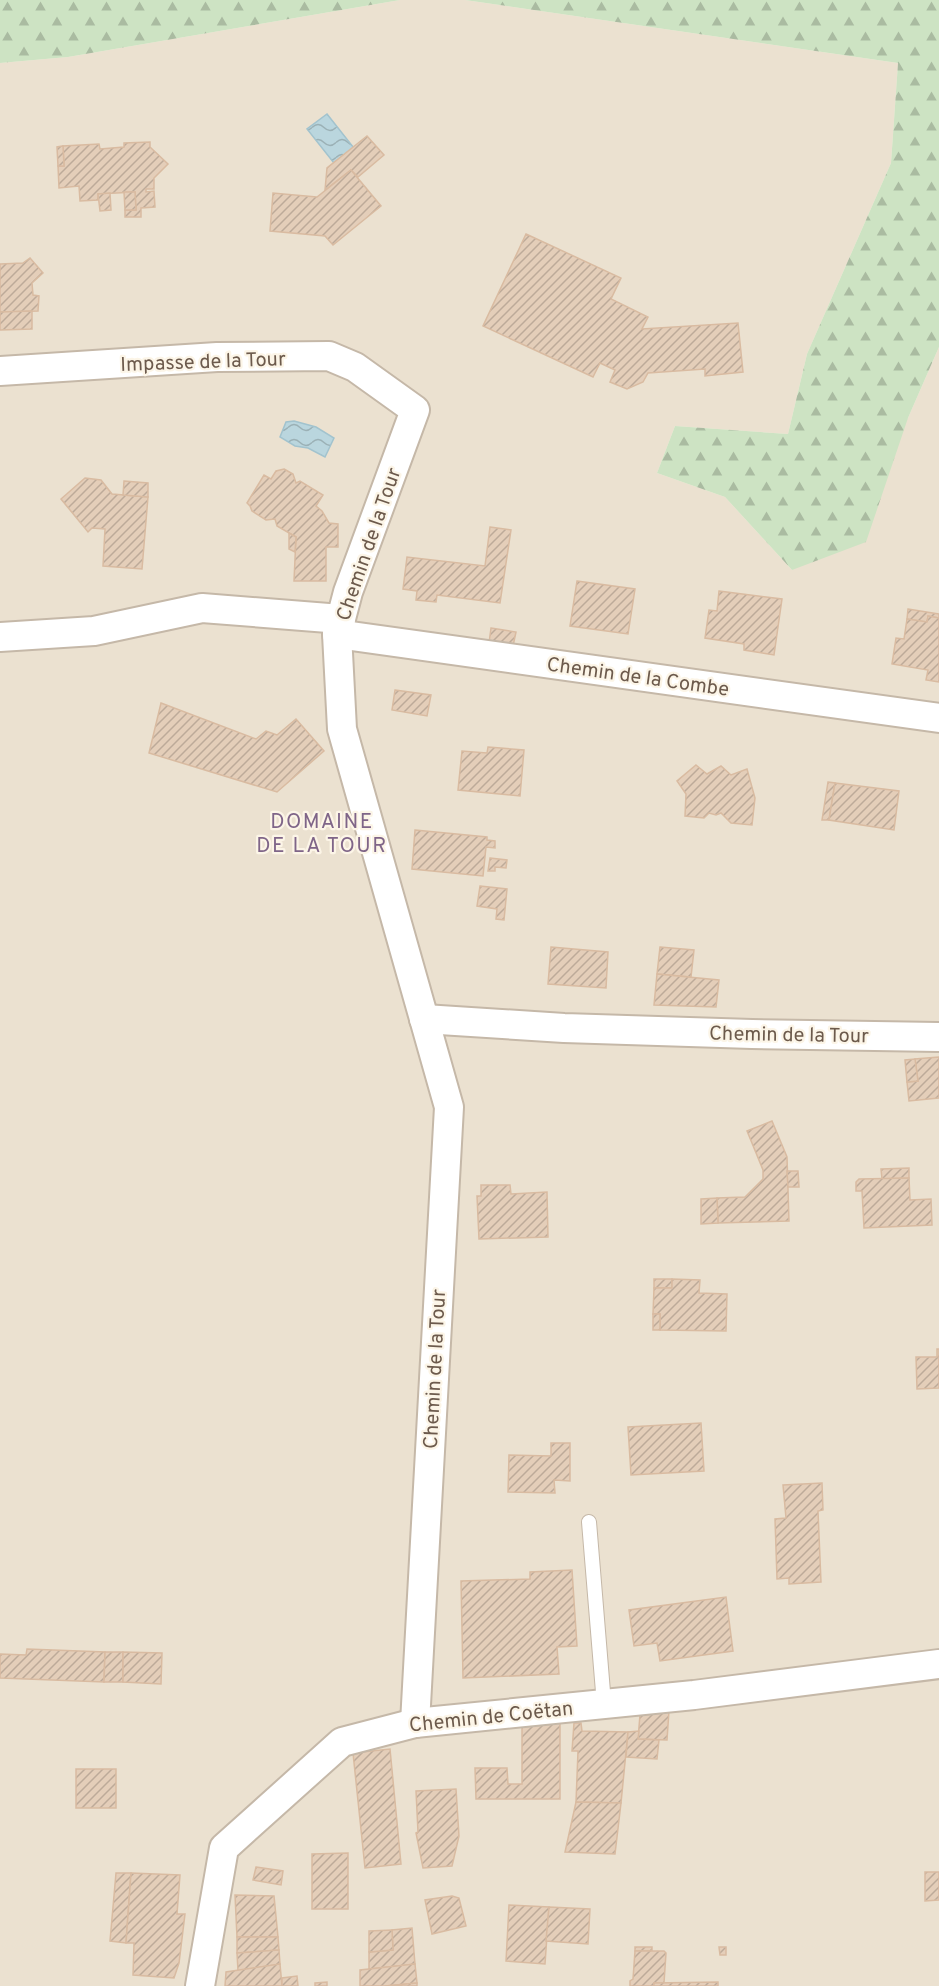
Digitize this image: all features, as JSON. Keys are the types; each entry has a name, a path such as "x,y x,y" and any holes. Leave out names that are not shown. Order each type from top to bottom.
{"street":[{"name":"Impasse de la Tour","path":"0,371 217,357 329,356 356,367 396,395"},
{"name":"Chemin de la Tour","path":"396,395 415,410 348,592 339,627 342,729 449,1107 415,1723"},
{"name":"Chemin de la Combe","path":"0,637 94,632 201,608 939,718"},
{"name":"Chemin de la Tour","path":"424,1019 564,1029 939,1037"},
{"name":"Chemin de Coëtan","path":"200,1986 224,1848 342,1742 415,1723 694,1695 939,1664"}],"lane":[{"path":"589,1522 604,1704"}],"shaded area":[{"path":"400,0 465,0 898,63 891,163 807,354 788,434 675,426 657,473 725,497 792,570 908,418 939,347 939,1986 0,1986 0,63 68,57"}],"green space":[{"path":"0,0 400,0 68,57 0,63"},
{"path":"465,0 939,0 939,347 908,418 866,542 792,570 725,497 657,473 675,426 788,434 807,354 891,163 898,63"}],"water":[{"path":"327,114 365,162 345,177 307,129"},
{"path":"294,421 316,427 334,438 325,457 308,448 295,446 280,437 286,422"}],"building":[{"path":"367,136 384,155 358,177 351,170 325,190 327,168"},
{"path":"150,142 150,147 168,164 154,178 154,189 146,189 146,192 154,191 155,207 141,208 141,217 125,217 125,210 136,210 135,192 98,194 98,200 80,201 79,186 59,188 58,166 64,166 63,146 99,144 100,149 124,147 124,143"},
{"path":"63,146 64,166 58,166 57,147"},
{"path":"351,170 381,206 333,245 325,236 270,231 273,193 317,197"},
{"path":"124,192 135,192 136,210 125,210"},
{"path":"110,193 111,210 100,211 98,194"},
{"path":"526,234 621,278 611,299 648,317 642,329 738,323 743,372 705,376 705,369 648,373 643,382 627,389 610,382 615,370 600,363 593,377 483,326"},
{"path":"30,258 43,273 32,283 33,295 39,296 38,311 0,312 0,264 23,263"},
{"path":"32,311 32,329 0,330 0,312"},
{"path":"284,469 293,474 296,483 300,481 323,495 316,506 329,523 338,524 338,547 326,547 326,581 294,581 296,537 277,526 275,519 266,520 252,511 247,503 264,475 271,479 276,471"},
{"path":"85,478 101,480 112,494 148,497 142,569 103,566 105,529 92,528 88,532 61,499"},
{"path":"124,481 148,483 148,497 123,495"},
{"path":"490,527 511,530 500,603 437,595 436,602 416,600 417,591 403,589 407,557 485,566"},
{"path":"289,533 296,537 295,552 289,549"},
{"path":"577,581 635,589 628,634 570,626"},
{"path":"719,591 782,599 774,655 744,650 744,644 705,638 709,610 717,611"},
{"path":"908,609 939,614 939,618 928,616 927,622 907,619"},
{"path":"928,616 939,618 939,682 926,680 928,670 892,664 896,638 904,639 907,619 927,622"},
{"path":"491,628 516,632 513,646 489,643"},
{"path":"395,690 431,695 427,716 392,710"},
{"path":"161,703 256,739 266,731 277,735 296,719 324,751 277,792 149,753"},
{"path":"488,747 524,750 520,796 458,790 462,751 487,753"},
{"path":"696,765 707,774 721,766 731,775 747,769 755,798 752,825 731,823 721,813 716,815 709,813 704,818 685,816 686,794 677,781"},
{"path":"828,782 835,783 829,820 822,820"},
{"path":"835,783 899,791 894,830 829,820"},
{"path":"415,830 487,837 487,840 495,841 495,848 486,847 483,876 412,869"},
{"path":"490,858 507,860 506,868 495,867 495,871 488,871"},
{"path":"480,886 507,889 504,920 496,919 497,909 477,906"},
{"path":"551,947 608,952 606,988 548,984"},
{"path":"660,947 694,950 691,977 657,974"},
{"path":"657,974 719,980 716,1007 654,1005"},
{"path":"939,1057 939,1098 909,1101 907,1082 918,1081 915,1059"},
{"path":"915,1059 918,1081 907,1082 905,1060"},
{"path":"772,1121 787,1157 789,1221 718,1223 717,1198 745,1197 763,1179 763,1170 747,1131"},
{"path":"909,1168 909,1178 882,1179 881,1169"},
{"path":"787,1171 798,1171 799,1187 788,1187"},
{"path":"909,1178 910,1200 931,1199 932,1225 864,1228 862,1191 856,1191 856,1182 859,1179"},
{"path":"481,1185 510,1185 511,1194 547,1192 548,1237 479,1239 477,1196 481,1196"},
{"path":"717,1198 718,1223 701,1224 701,1199"},
{"path":"654,1279 672,1279 672,1288 654,1288"},
{"path":"672,1279 700,1280 699,1293 727,1294 726,1331 660,1330 660,1314 653,1314 654,1288 672,1288"},
{"path":"653,1314 660,1314 660,1330 653,1330"},
{"path":"937,1349 939,1349 939,1388 917,1389 916,1357 937,1357"},
{"path":"701,1423 704,1471 631,1475 628,1427"},
{"path":"551,1443 570,1443 570,1481 554,1480 555,1493 508,1492 509,1455 551,1456"},
{"path":"822,1483 823,1510 818,1511 821,1582 789,1584 789,1578 777,1579 775,1519 786,1518 783,1485"},
{"path":"572,1570 577,1646 557,1647 559,1674 463,1678 461,1581 530,1579 530,1572"},
{"path":"726,1597 733,1651 660,1661 657,1643 634,1646 629,1610"},
{"path":"27,1649 105,1652 104,1682 0,1678 0,1654 26,1655"},
{"path":"105,1652 123,1652 123,1682 104,1682"},
{"path":"123,1652 162,1653 161,1684 123,1682"},
{"path":"669,1711 667,1740 638,1739 640,1715"},
{"path":"560,1723 560,1799 476,1799 475,1768 507,1768 508,1784 522,1784 522,1724"},
{"path":"574,1723 581,1723 582,1731 628,1732 621,1803 576,1802 578,1751 572,1751"},
{"path":"639,1731 638,1739 659,1740 657,1759 626,1757 628,1732"},
{"path":"390,1749 401,1864 365,1868 353,1753"},
{"path":"76,1769 116,1769 116,1808 76,1808"},
{"path":"456,1789 459,1836 452,1866 423,1868 416,1833 418,1832 416,1791"},
{"path":"576,1802 621,1803 615,1854 565,1852"},
{"path":"348,1853 348,1909 312,1909 312,1854"},
{"path":"256,1867 283,1871 281,1885 253,1880"},
{"path":"925,1872 939,1872 939,1900 925,1901"},
{"path":"116,1873 131,1873 126,1943 110,1941"},
{"path":"131,1873 180,1875 177,1914 185,1914 179,1963 174,1978 133,1975 134,1943 126,1943"},
{"path":"235,1895 274,1896 278,1937 237,1937"},
{"path":"452,1896 459,1898 466,1926 432,1934 425,1900"},
{"path":"509,1905 549,1907 545,1964 506,1961"},
{"path":"549,1907 590,1909 588,1944 546,1941"},
{"path":"412,1928 415,1964 369,1969 369,1952 393,1950 392,1930"},
{"path":"392,1930 393,1950 369,1952 369,1931"},
{"path":"237,1937 278,1937 279,1950 237,1953"},
{"path":"635,1947 652,1947 652,1951 635,1951"},
{"path":"719,1947 726,1947 726,1955 720,1955"},
{"path":"279,1950 280,1964 238,1971 237,1953"},
{"path":"635,1951 664,1951 666,1953 664,1983 654,1983 654,1986 630,1986 630,1981 633,1979"},
{"path":"280,1964 282,1986 225,1986 226,1972"},
{"path":"415,1964 417,1983 360,1986 360,1970"},
{"path":"297,1976 298,1986 282,1986 282,1978"},
{"path":"327,1982 327,1986 315,1986 315,1983"},
{"path":"718,1982 718,1986 654,1986 654,1983"},
{"path":"417,1983 417,1986 385,1986"}],"district":[{"name":"DOMAINE DE LA TOUR","path":"322,833"}]}
